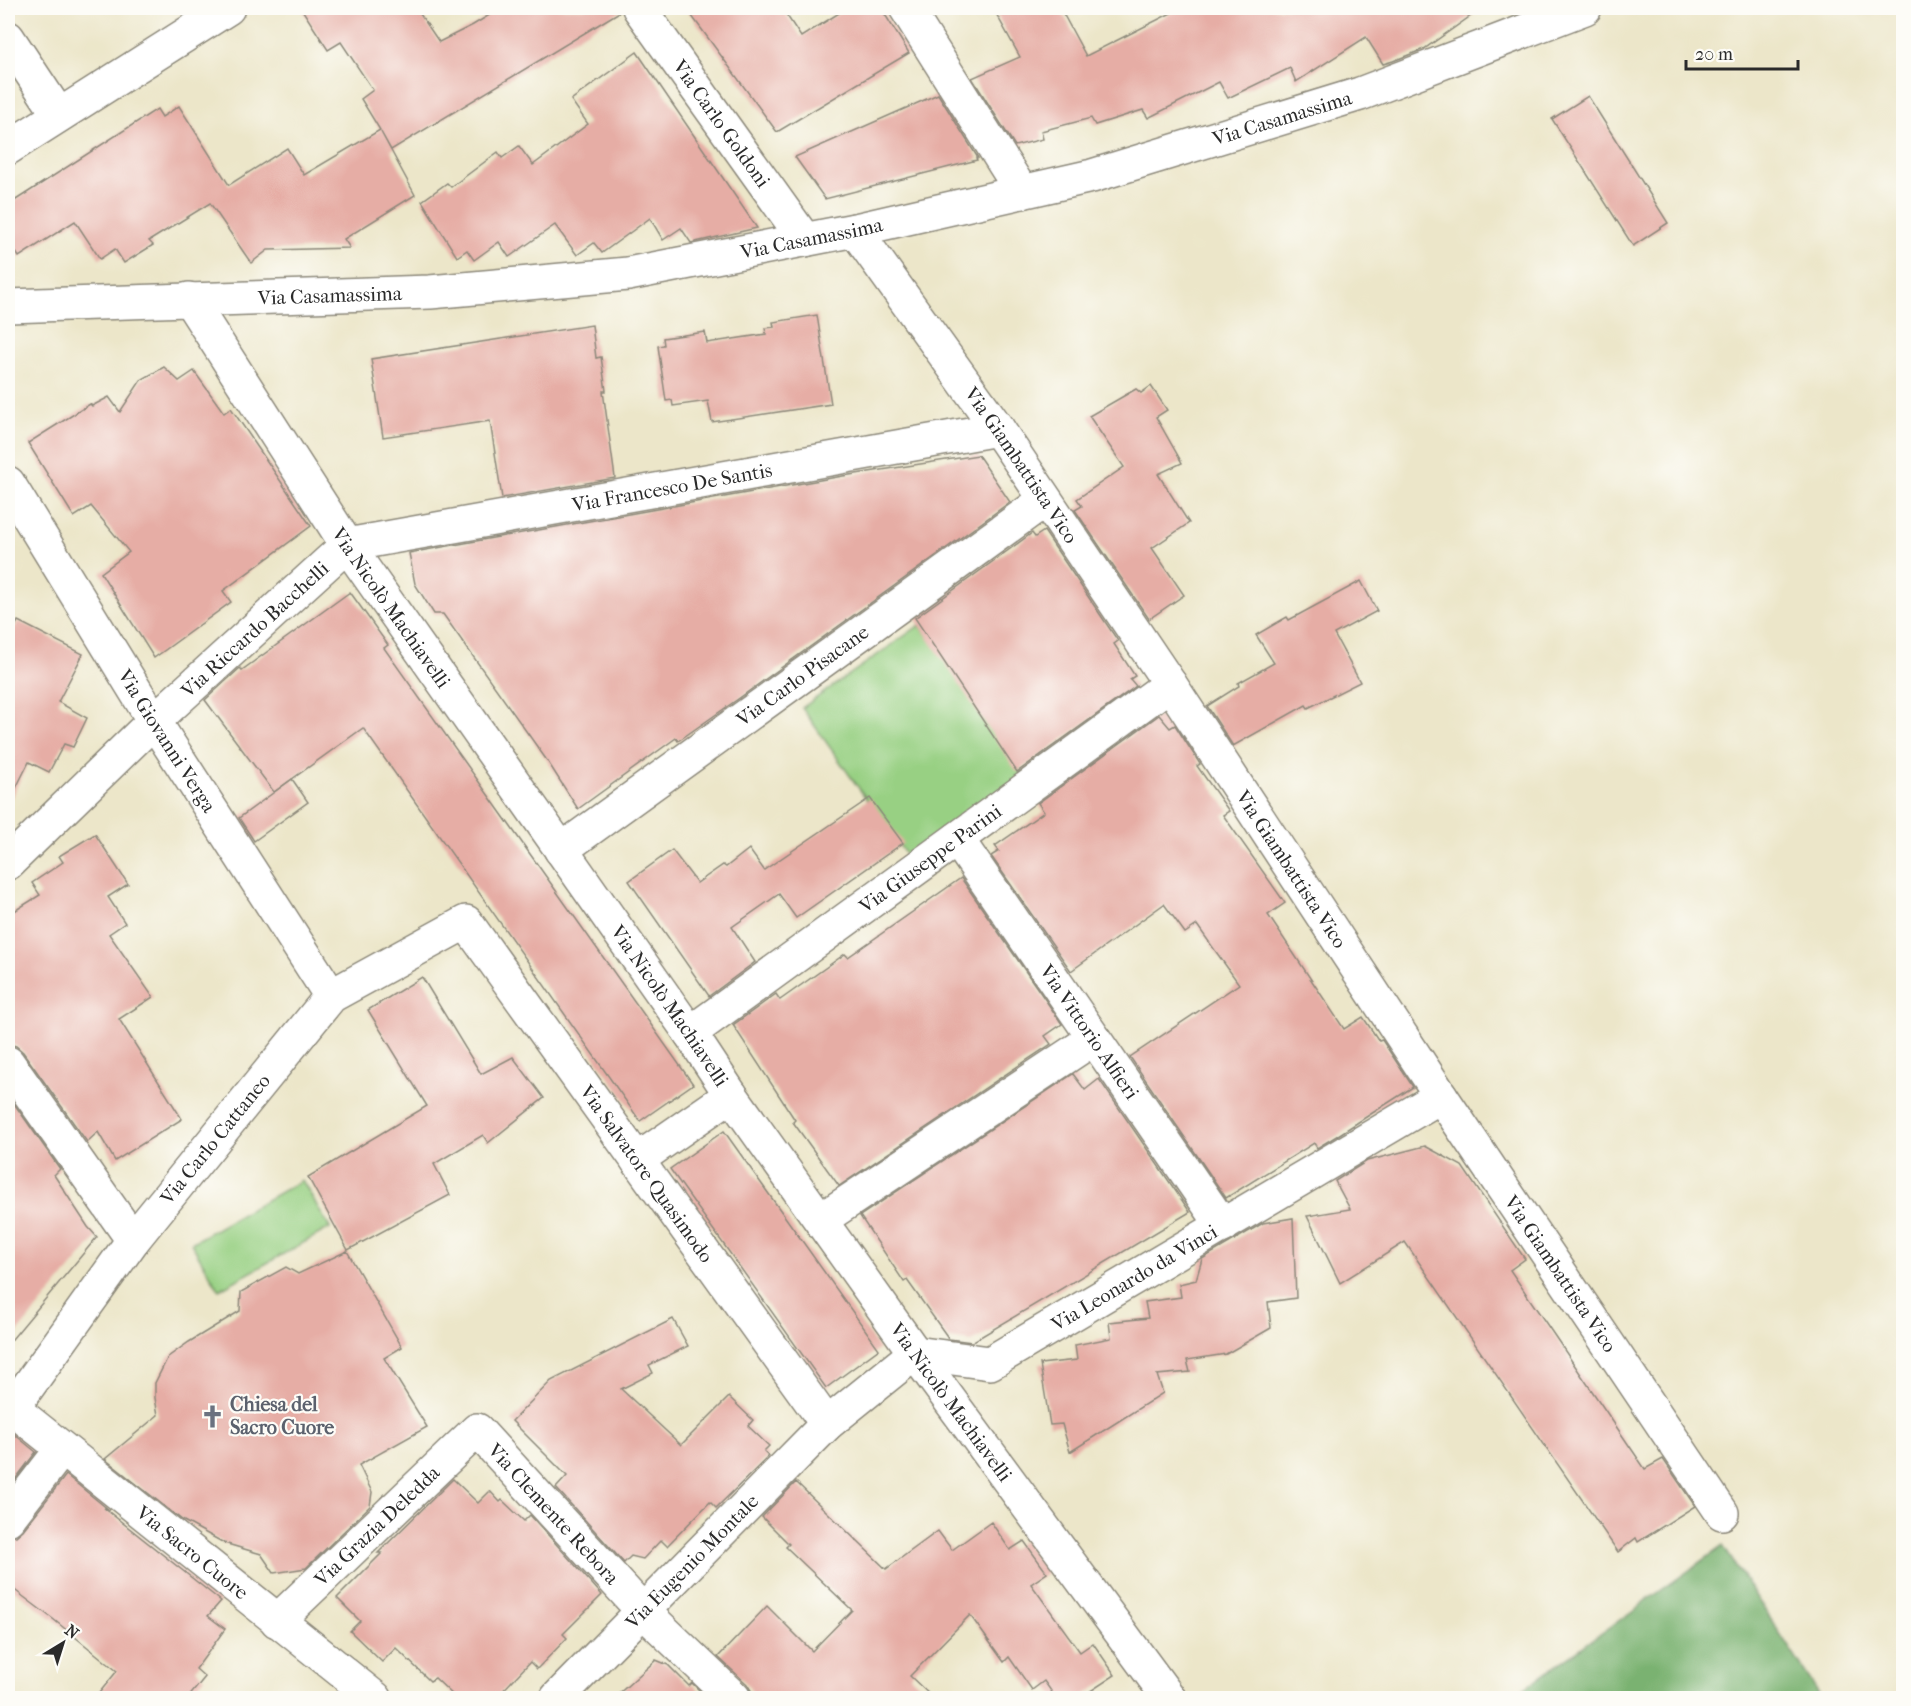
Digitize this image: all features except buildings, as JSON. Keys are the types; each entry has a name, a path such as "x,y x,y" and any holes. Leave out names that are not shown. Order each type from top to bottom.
{"street":[{"path":"8,148 228,8"},
{"name":"Via Carlo Goldoni","path":"639,8 805,240"},
{"path":"906,8 1022,192"},
{"name":"Via Casamassima","path":"8,306 430,292 628,274 855,230 1092,176 1360,94 1585,8"},
{"path":"8,38 59,115"},
{"name":"Via Giambattista Vico","path":"855,230 998,429 1170,684 1441,1096 1722,1513"},
{"name":"Via Nicolò Machiavelli","path":"189,299 347,545 690,1033 731,1095 822,1219 915,1353 1169,1698"},
{"name":"Via Francesco De Santis","path":"347,545 998,429"},
{"name":"Via Giovanni Verga","path":"8,483 154,721 331,996"},
{"name":"Via Carlo Pisacane","path":"561,850 1045,500"},
{"name":"Via Riccardo Bacchelli","path":"8,863 154,721 347,545"},
{"name":"Via Giuseppe Parini","path":"690,1033 1170,684"},
{"name":"Via Vittorio Alfieri","path":"957,839 1223,1226"},
{"name":"Via Carlo Cattaneo","path":"10,1407 132,1240 331,996 466,922"},
{"name":"Via Salvatore Quasimodo","path":"466,922 827,1424"},
{"path":"822,1219 1093,1039"},
{"path":"8,1063 132,1240"},
{"path":"637,1160 731,1095"},
{"name":"Via Leonardo da Vinci","path":"915,1353 990,1363 1441,1096"},
{"path":"827,1424 915,1353"},
{"name":"Via Sacro Cuore","path":"10,1407 375,1698"},
{"name":"Via Eugenio Montale","path":"557,1698 827,1424"},
{"name":"Via Clemente Rebora","path":"477,1430 643,1611 734,1698"},
{"name":"Via Grazia Deledda","path":"277,1621 477,1430"},
{"path":"8,1519 62,1449"}],"green space":[{"path":"920,625 1031,785 916,869 802,708"},
{"path":"302,1180 330,1228 219,1290 191,1243"},
{"path":"1723,1546 1822,1698 1511,1698"}],"place":[{"name":"Chiesa del Sacro Cuore","path":"212,1416"}]}
